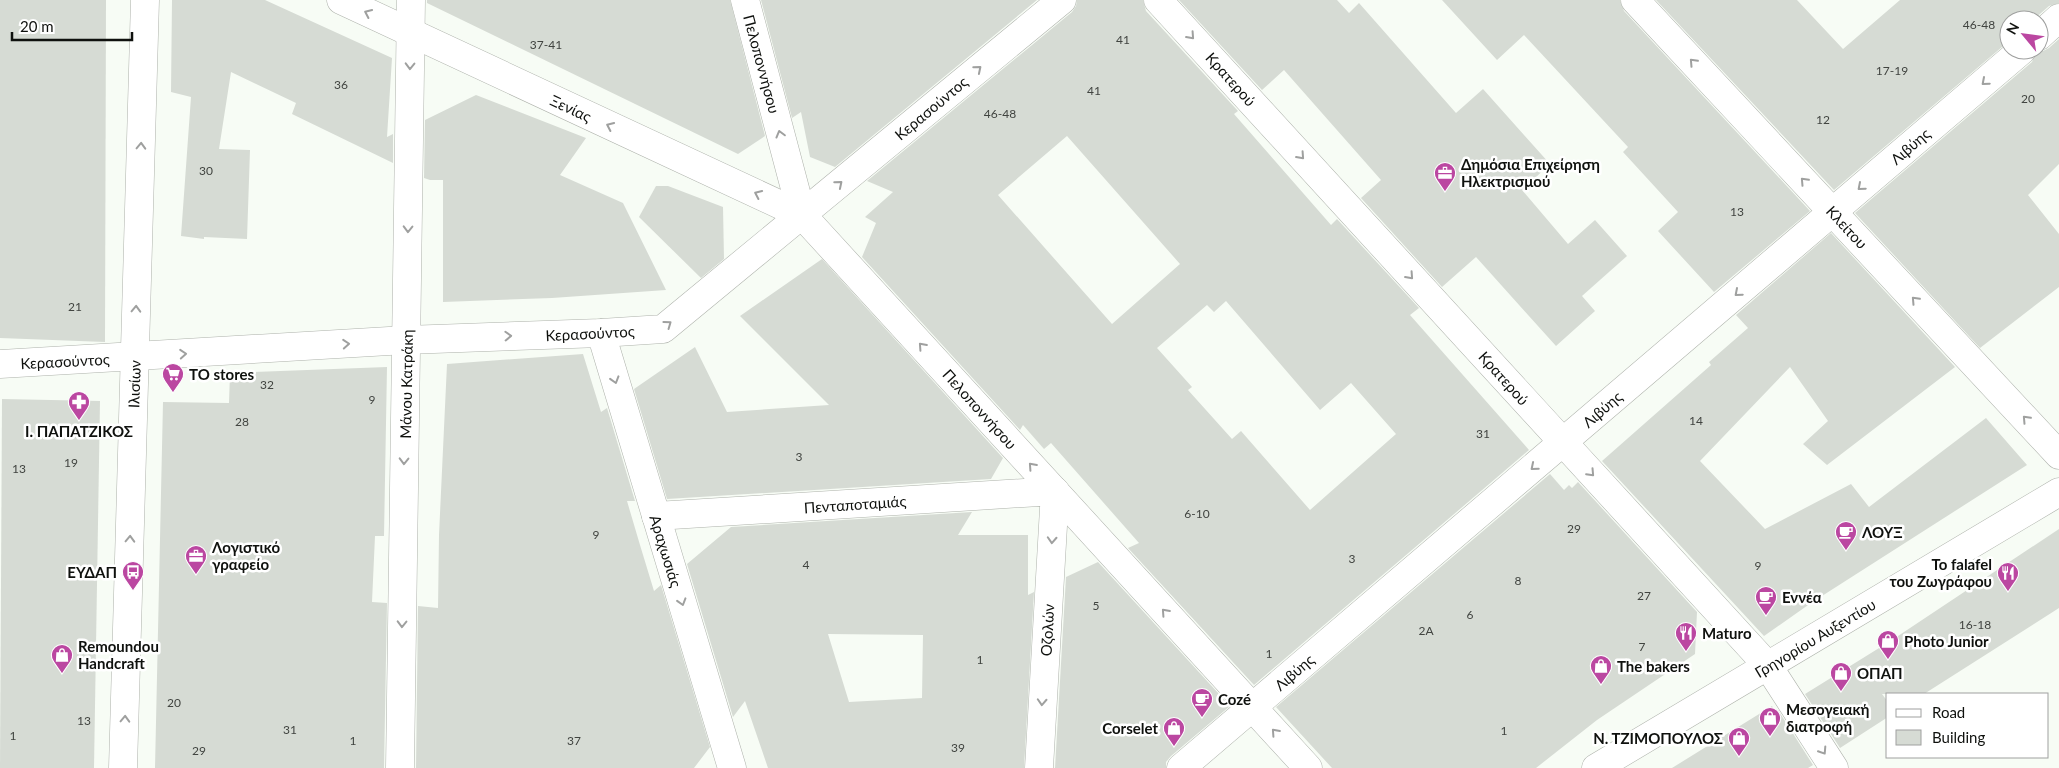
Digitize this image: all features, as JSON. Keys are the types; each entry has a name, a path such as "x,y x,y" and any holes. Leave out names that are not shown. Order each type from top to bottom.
{"street":[{"name":"Ιλισίων","path":"123,768 145,0"},
{"name":"Ξενίας","path":"341,0 802,215"},
{"name":"Μάνου Κατράκη","path":"400,768 411,0"},
{"name":"Πελοποννήσου","path":"745,0 802,215 1308,768"},
{"name":"Κερασούντος","path":"0,364 406,340 663,329 1062,0"},
{"name":"Κρατερού","path":"1158,0 1768,666 1834,768"},
{"name":"Κλείτου","path":"1635,0 2059,455"},
{"path":"2049,27 2059,18"},
{"name":"Λιβύης","path":"1181,768 2010,60"},
{"name":"Αραχωσιάς","path":"601,333 732,768"},
{"name":"Πενταποταμιάς","path":"656,516 1055,491"},
{"name":"Οζολών","path":"1039,768 1055,491"},
{"name":"Γρηγορίου Αυξεντίου","path":"1596,768 2059,492"}],"building":[{"path":"0,0 106,0 105,342 0,338"},
{"path":"172,0 265,0 392,58 387,137 393,134 393,163 292,114 296,103 231,72 219,149 250,150 247,239 204,237 204,239 181,236 191,97 171,92"},
{"path":"427,0 730,0 765,136 738,154 427,3"},
{"path":"761,0 1037,0 835,167 810,157 801,112 792,118"},
{"path":"1077,0 1143,0 1146,11 1238,111 1234,114 1331,225 1337,219 1419,308 1410,315 1529,450 1254,685 1128,548 1139,543 1051,443 1044,449 1023,425 1020,430 862,257 876,223 865,217 893,192 867,181 1072,12","holes":["1067,136 1180,264 1112,324 998,195","1226,301 1320,410 1351,383 1396,434 1310,510 1241,431 1232,439 1188,390 1192,387 1157,348 1207,305 1214,312"]},
{"path":"1179,0 1337,0 1349,13 1359,3 1456,113 1483,89 1550,164 1522,190 1568,244 1595,220 1627,256 1582,296 1595,311 1556,346 1476,257 1442,287 1361,198 1381,180 1284,70 1262,90"},
{"path":"1442,0 1620,0 1624,11 1810,211 1714,292 1658,231 1678,212 1623,152 1628,147 1524,35 1497,60"},
{"path":"1656,0 1797,0 1843,49 1900,0 2059,0 2059,3 2049,6 2044,10 1999,10 1999,50 1834,190"},
{"path":"2059,39 2059,164 2028,195 2059,234 2059,287 1980,348 1855,213 2033,60 2049,60 2049,48"},
{"path":"476,95 586,138 560,175 623,203 666,290 552,298 443,302 443,180 424,178 425,120"},
{"path":"656,186 668,186 723,207 724,259 701,278 639,217"},
{"path":"1831,233 1955,367 1827,465 1803,444 1828,421 1790,367 1700,461 1765,529 1851,484 1869,507 1986,418 2027,465 1811,603 1764,636 1602,461 1711,365 1709,362 1748,328 1736,315"},
{"path":"822,259 1003,458 991,479 667,499 634,389 695,347 727,412 829,405 740,316"},
{"path":"583,354 601,412 607,408 635,501 627,501 640,545 654,591 661,585 710,747 694,768 416,768 418,606 438,608 439,535 447,364"},
{"path":"387,367 384,536 375,536 372,602 387,603 384,768 155,768 163,402 229,403 230,373"},
{"path":"2,399 100,401 94,768 0,768"},
{"path":"1550,474 1564,490 1569,485 1572,488 1578,482 1697,612 1695,654 1597,720 1536,768 1332,768 1276,707"},
{"path":"972,512 958,535 1028,535 1028,595 1034,592 1024,768 768,768 745,701 733,717 687,564 731,527","holes":["828,634 923,635 922,698 849,702"]},
{"path":"2059,529 2059,608 1926,693 1882,694 1886,699 1886,718 1840,748 1805,694 1892,640"},
{"path":"1098,562 1230,706 1171,756 1166,762 1166,768 1055,768 1066,577"},
{"path":"1772,706 1775,712 1778,710 1813,765 1808,768 1672,768"}],"place":[{"name":"Δημόσια Επιχείρηση Ηλεκτρισμού","path":"1445,192"},
{"name":"TO stores","path":"173,393"},
{"name":"Ι. ΠΑΠΑΤΖΙΚΟΣ","path":"79,421"},
{"name":"ΛΟΥΞ","path":"1846,551"},
{"name":"Λογιστικό γραφείο","path":"196,575"},
{"name":"ΕΥΔΑΠ","path":"133,591"},
{"name":"Το falafel του Ζωγράφου","path":"2008,592"},
{"name":"Εννέα","path":"1766,616"},
{"name":"Maturo","path":"1686,652"},
{"name":"Photo Junior","path":"1888,660"},
{"name":"Remoundou Handcraft","path":"62,674"},
{"name":"The bakers","path":"1601,685"},
{"name":"ΟΠΑΠ","path":"1841,692"},
{"name":"Cozé","path":"1202,718"},
{"name":"Μεσογειακή διατροφή","path":"1770,737"},
{"name":"Corselet","path":"1174,747"},
{"name":"Ν. ΤΖΙΜΟΠΟΥΛΟΣ","path":"1739,757"}]}
